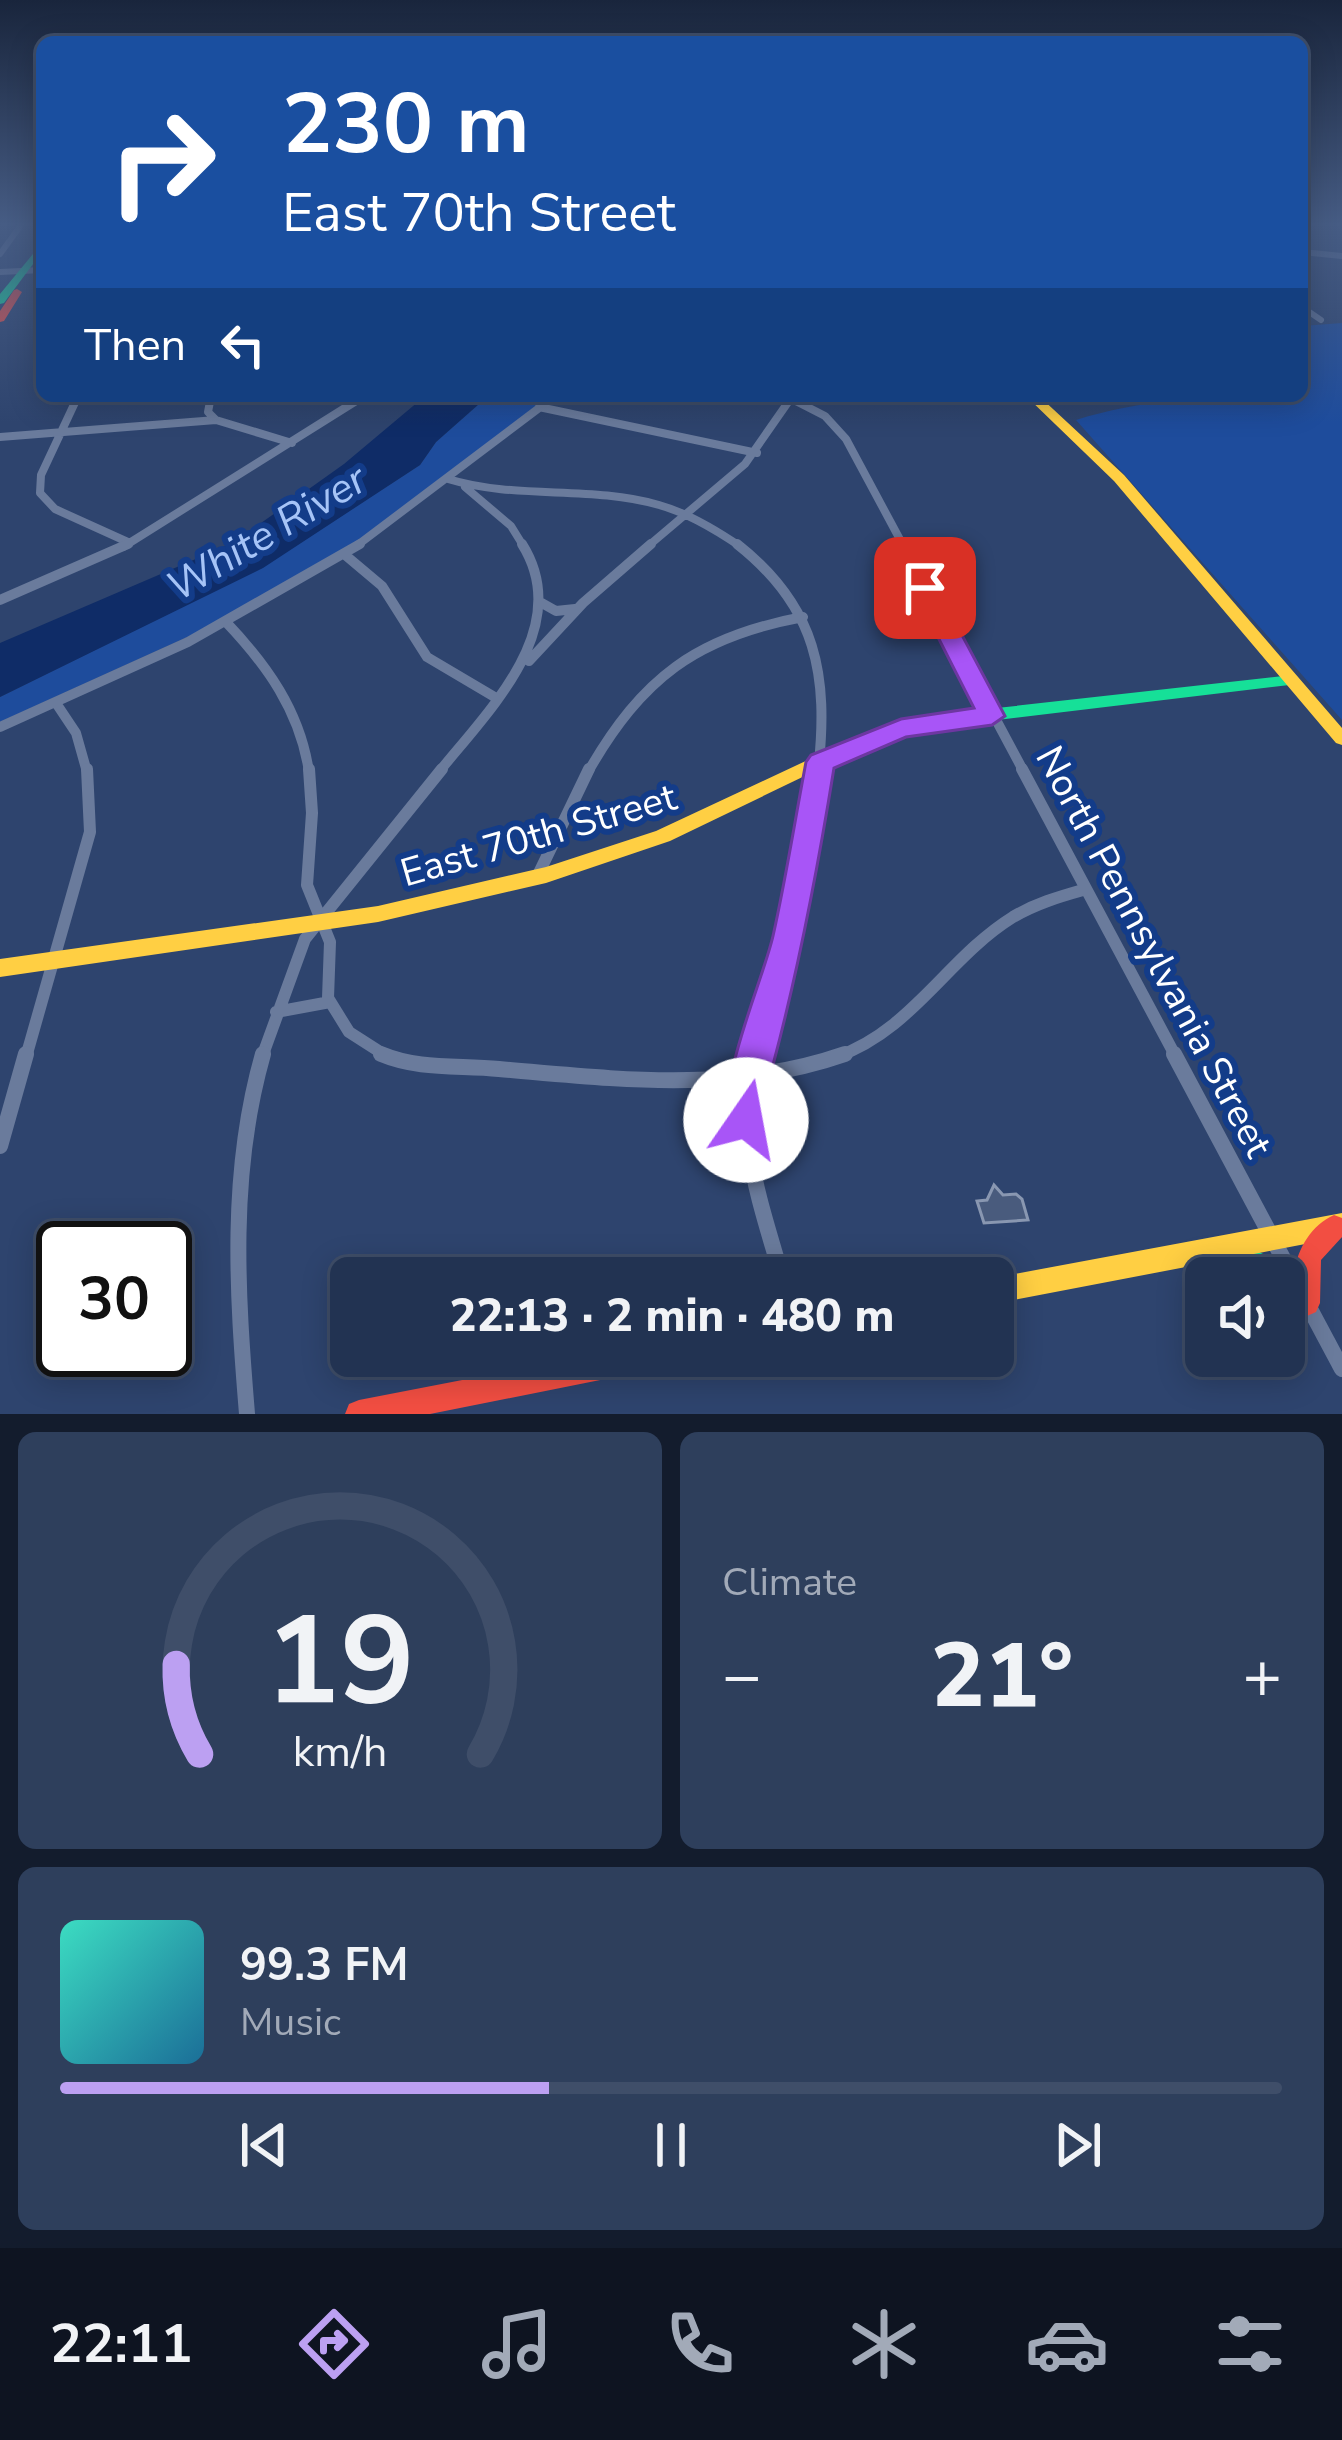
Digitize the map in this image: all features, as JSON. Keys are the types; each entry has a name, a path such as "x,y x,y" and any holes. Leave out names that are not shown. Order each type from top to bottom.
{"main road":[{"path":"1039,402 1107,464 1342,740"},
{"name":"East 70th Street","path":"0,968 405,908 537,877 663,836 901,728 1292,680"},
{"path":"1014,1288 1338,1226"},
{"path":"1307,1303 1309,1255 1338,1226"},
{"path":"1208,1252 1242,1257"},
{"path":"359,1414 548,1377"}],"street":[{"path":"1308,311 1321,320"},
{"path":"75,402 40,478 42,497 55,509 130,543"},
{"path":"210,402 208,412 215,420"},
{"path":"0,600 130,543 355,402"},
{"path":"0,727 225,621 344,554 546,402"},
{"path":"247,1414 234,1250 236,1178 250,1095 303,935 320,922 512,681 579,607 758,453 785,402"},
{"name":"North Pennsylvania Street","path":"798,402 825,416 846,439 1342,1369"},
{"path":"539,407 677,432 758,453"},
{"path":"0,437 215,420 293,443"},
{"path":"448,478 514,494 601,493 688,516 753,558 802,617 824,674 821,762 779,986 752,1078 746,1125 777,1257"},
{"path":"462,484 512,527 530,556 539,602 531,645 512,681"},
{"path":"493,510 497,500 514,494"},
{"path":"344,554 385,586 416,644 434,663 498,699"},
{"path":"539,602 560,611 579,607"},
{"path":"537,877 591,764 661,674 718,637 802,617"},
{"path":"225,621 265,662 298,721 312,797 308,891 329,934 326,978 330,1002 361,1042 404,1063 679,1084 752,1078 814,1066 870,1043 934,998 976,944 1003,920 1035,902 1083,890"},
{"path":"0,1146 86,853 91,806 83,750 56,703"},
{"path":"276,1012 330,1002"}],"shaded area":[{"path":"1342,323 1342,720 1076,420 1160,402 1308,402 1308,326"},
{"path":"481,402 542,402 354,544 194,634 0,722 0,697 263,567 420,465 436,442"}],"water":[{"name":"White River","path":"418,402 481,402 436,442 420,465 263,568 0,697 0,643 233,543 344,464"}],"building":[{"path":"994,1185 1003,1195 1016,1194 1022,1199 1028,1220 984,1223 977,1201 987,1200"}],"traffic: fast":[{"path":"0,301 8,291"},
{"path":"997,714 1292,680"},
{"path":"1220,1253 1242,1257"}],"traffic: slow":[{"path":"1038,402 1119,478 1342,739"},
{"path":"0,968 378,914 546,875 663,836 863,741 924,723 997,714"},
{"path":"1014,1287 1342,1225"}],"traffic: jam":[{"path":"0,319 17,292"},
{"path":"1307,1303 1309,1255 1334,1227"},
{"path":"359,1414 548,1377"}],"route":[{"path":"746,1120 749,1085 789,939 821,762 901,728 992,716 925,588"}]}
